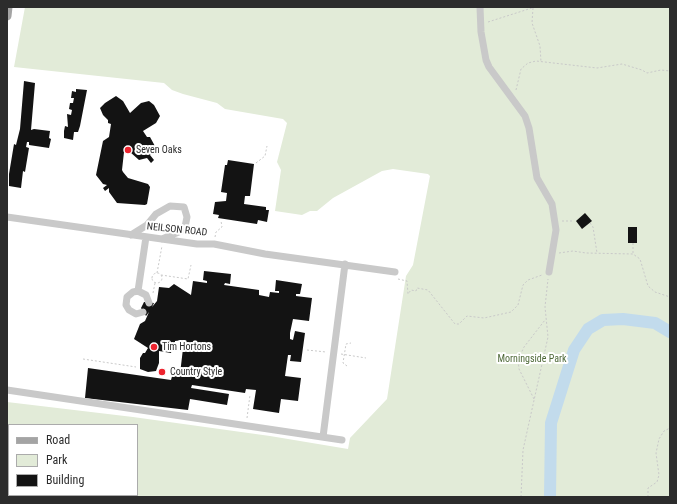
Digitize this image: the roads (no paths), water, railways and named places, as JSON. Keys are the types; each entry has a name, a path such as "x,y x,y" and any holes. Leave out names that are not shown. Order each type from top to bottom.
{"main road":[{"path":"7,16 8,7"}],"street":[{"path":"480,7 480,25 483,47 489,68 525,116 530,128 537,178 552,204 556,223 553,255 549,272"},
{"path":"131,235 147,225 156,214 170,206 184,207 187,217 185,228 163,239"},
{"name":"NEILSON ROAD","path":"7,217 197,244 214,244 265,254 395,272"},
{"path":"138,291 146,237"},
{"path":"323,437 335,353 345,264"},
{"path":"144,312 132,313 126,305 127,298 130,294 138,291 146,295 149,302"},
{"path":"7,390 342,440"}],"waterway":[{"path":"550,497 551,423 574,350 588,329 603,320 623,319 655,323 670,332"}],"place":[{"name":"Seven Oaks","path":"128,150"},
{"name":"Tim Hortons","path":"154,347"},
{"name":"Country Style","path":"162,372"}],"park label":[{"name":"Morningside Park","path":"532,359"}]}
